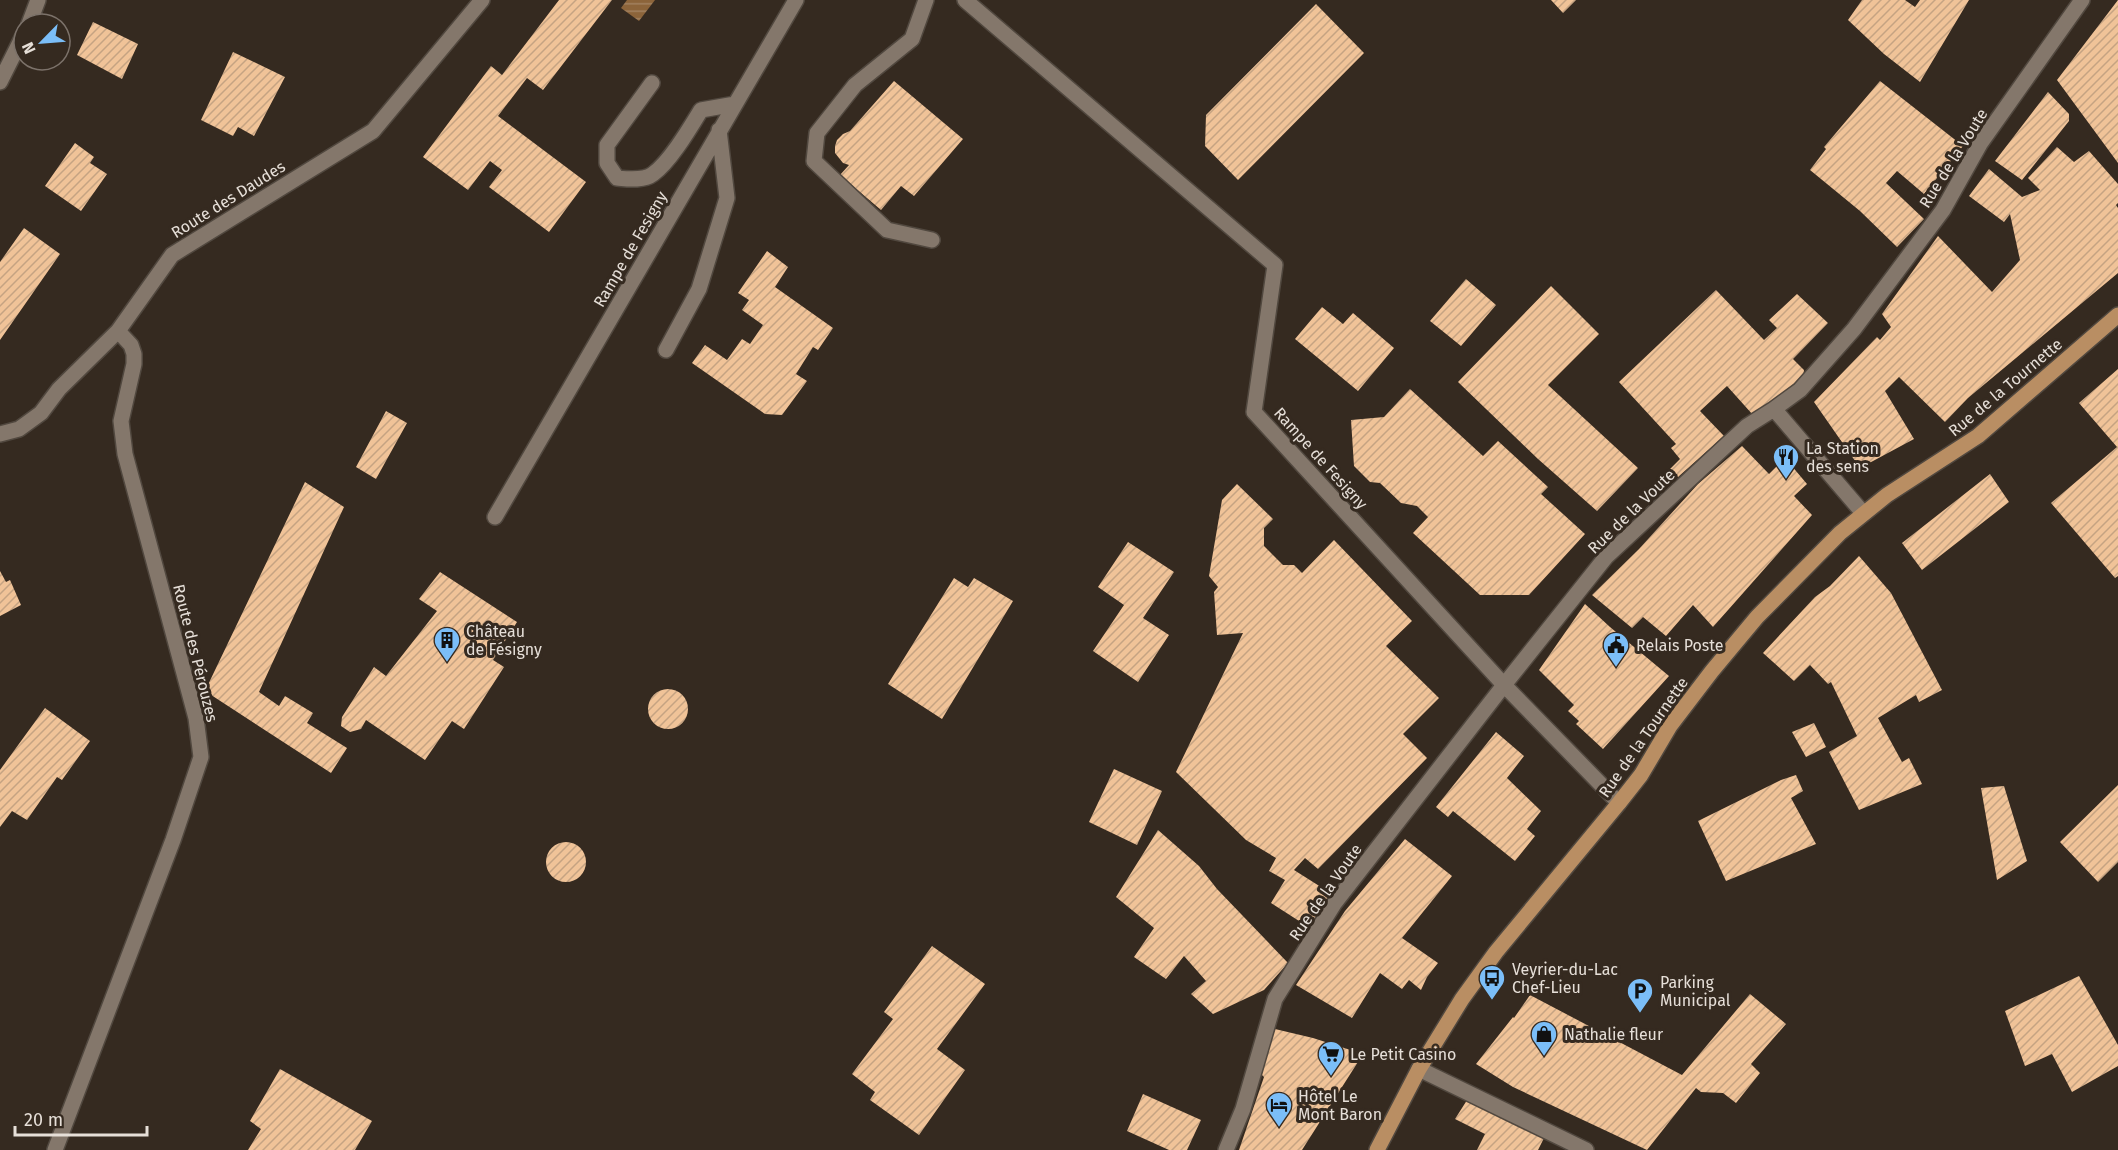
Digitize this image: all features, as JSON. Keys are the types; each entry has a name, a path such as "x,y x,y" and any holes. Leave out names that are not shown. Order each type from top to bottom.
{"main road":[{"name":"Rue de la Tournette","path":"1377,1150 1419,1069 1456,1008 1496,952 1641,775 1670,726 1742,635 1821,550 1863,513 1978,436 2118,315"}],"street":[{"name":"Route des Daudes","path":"0,434 19,429 41,413 58,388 118,330 172,255 373,131 482,0"},
{"name":"Rampe de Fesigny","path":"495,517 796,0"},
{"path":"926,0 912,39 855,85 817,134 814,161 887,230 932,240"},
{"name":"Rampe de Fesigny","path":"965,0 1275,265 1254,412 1503,685 1619,803"},
{"name":"Rue de la Voute","path":"1226,1150 1242,1109 1275,999 1334,904 1503,685 1606,557 1747,426 1800,390 1860,320 1942,210 1980,144 2082,0"},
{"path":"0,82 12,58"},
{"path":"652,82 607,145 607,163 616,178 631,180 652,175 678,146 701,110 735,104"},
{"path":"666,350 699,289 727,198 719,130"},
{"name":"Route des Pérouzes","path":"55,1150 173,840 201,757 196,718 125,454 121,421 134,364 134,354 131,345 118,330"},
{"path":"1774,409 1863,513"},
{"path":"1419,1069 1586,1150"}],"shaded area":[{"path":"627,0 655,0 639,21 621,8"}],"building":[{"path":"559,0 612,0 543,90 527,78 498,116 586,182 549,232 489,187 502,170 490,161 468,190 423,157 491,66 502,75"},
{"path":"1551,0 1576,0 1563,13"},
{"path":"1862,0 1905,0 1915,7 1920,0 1969,0 1920,82 1884,54 1848,20"},
{"path":"2118,0 2118,163 2057,80"},
{"path":"1316,4 1364,53 1238,180 1205,146 1206,115"},
{"path":"93,22 138,44 122,79 77,55"},
{"path":"233,52 285,77 254,136 238,127 233,136 201,120"},
{"path":"894,81 963,139 914,196 901,186 881,210 840,175 849,165 843,163 835,153 835,146 837,140 850,131"},
{"path":"1880,81 1963,146 1924,194 1897,171 1886,183 1924,219 1897,247 1860,211 1810,170 1826,149 1824,147"},
{"path":"2048,92 2069,114 2069,121 2022,180 1995,161"},
{"path":"75,143 94,157 90,163 107,174 81,211 45,186"},
{"path":"2057,147 2074,162 2089,151 2118,184 2118,203 2116,205 2118,208 2118,273 1968,398 1945,422 1899,377 1885,391 1914,439 1860,468 1814,402 1877,337 1880,340 1891,327 1882,314 1938,236 1992,292 2020,260 2010,214 2004,222 1969,196 1989,169 2022,197 2040,190 2028,178"},
{"path":"24,228 60,254 0,340 0,262"},
{"path":"767,251 788,267 775,287 833,328 818,350 813,347 796,374 807,381 782,415 765,414 692,363 705,345 727,360 742,339 750,344 763,325 742,310 749,300 738,293"},
{"path":"1466,279 1496,305 1461,346 1430,321"},
{"path":"1551,286 1599,334 1548,385 1638,468 1597,511 1538,459 1458,382"},
{"path":"1716,290 1764,340 1777,328 1769,320 1797,294 1828,323 1793,359 1804,370 1803,378 1753,415 1727,386 1700,411 1724,436 1678,477 1670,469 1680,459 1671,448 1676,444 1619,382"},
{"path":"1322,307 1343,324 1353,313 1394,348 1358,391 1295,339"},
{"path":"2118,369 2118,576 2115,578 2051,503 2117,447 2079,403"},
{"path":"1410,389 1483,456 1498,441 1548,487 1541,494 1585,534 1529,595 1480,595 1413,533 1428,517 1417,506 1401,503 1380,483 1370,482 1354,466 1351,420 1384,417"},
{"path":"386,411 407,423 376,479 356,467"},
{"path":"1742,446 1769,474 1785,458 1807,484 1794,496 1812,515 1713,627 1693,605 1666,636 1643,617 1632,628 1592,595 1639,549 1698,484"},
{"path":"1990,474 2009,502 1922,570 1902,543"},
{"path":"305,482 344,507 259,692 279,706 285,696 313,713 307,723 347,748 331,773 205,691"},
{"path":"1237,484 1273,519 1264,528 1264,546 1283,565 1294,565 1302,573 1334,540 1412,621 1386,646 1439,698 1403,734 1427,758 1318,869 1305,858 1294,870 1332,894 1310,928 1271,903 1285,880 1269,871 1276,858 1246,840 1176,772 1243,633 1217,635 1214,592 1218,587 1209,576 1222,500"},
{"path":"1128,542 1174,572 1143,618 1169,635 1138,682 1093,651 1124,605 1098,587"},
{"path":"1859,556 1891,593 1942,690 1919,702 1916,695 1878,718 1902,762 1909,758 1922,784 1859,810 1829,752 1857,736 1831,682 1828,684 1810,665 1794,681 1763,653 1815,597 1830,586"},
{"path":"0,571 6,582 10,580 21,605 0,616"},
{"name":"Château de Fésigny","path":"440,572 517,622 493,660 504,667 464,729 452,721 425,760 366,720 361,729 350,732 341,726 342,717 374,667 386,676 437,611 419,599"},
{"path":"954,578 968,587 974,578 1013,601 942,719 888,684"},
{"path":"1585,604 1669,676 1603,749 1576,724 1579,721 1568,711 1574,705 1539,670"},
{"path":"668,689 676,690 682,695 687,701 687,717 682,723 676,728 668,729 660,728 654,723 649,717 648,709 649,701 654,695 660,690"},
{"path":"45,708 90,741 62,780 57,777 27,820 12,811 0,827 0,770"},
{"path":"1814,723 1826,747 1806,757 1792,732"},
{"path":"1496,732 1524,756 1507,778 1541,811 1527,829 1535,836 1515,861 1453,811 1448,817 1436,807"},
{"path":"1114,769 1162,791 1137,845 1089,822"},
{"path":"1796,775 1803,791 1791,798 1816,844 1726,881 1698,821 1781,780"},
{"path":"2118,785 2118,862 2098,882 2060,842"},
{"path":"2004,786 2027,861 1997,880 1981,788"},
{"path":"1158,830 1199,866 1217,889 1288,963 1264,990 1213,1014 1191,994 1206,981 1184,956 1166,979 1134,957 1154,928 1116,897"},
{"path":"1405,839 1452,876 1402,938 1438,963 1427,977 1421,990 1409,980 1402,989 1380,973 1352,1018 1296,985 1345,911"},
{"path":"566,842 580,848 586,862 580,876 566,882 552,876 546,862 552,848"},
{"path":"932,946 985,984 937,1049 965,1070 919,1135 870,1100 875,1092 852,1074 893,1019 884,1012"},
{"path":"2079,976 2118,1045 2118,1066 2072,1092 2052,1054 2025,1066 2005,1011"},
{"path":"1750,994 1786,1024 1751,1064 1760,1073 1736,1103 1723,1093 1701,1092 1696,1088 1647,1150 1513,1087 1476,1064 1530,995 1682,1075"},
{"path":"1275,1029 1363,1054 1302,1150 1239,1150 1264,1077 1261,1074"},
{"path":"280,1069 372,1121 355,1150 248,1150 261,1129 250,1121"},
{"path":"1143,1094 1201,1120 1187,1150 1169,1150 1127,1131"},
{"path":"1469,1097 1545,1136 1538,1150 1477,1150 1485,1134 1455,1119"}],"place":[{"name":"La Station des sens","path":"1786,480"},
{"name":"Château de Fésigny","path":"447,663"},
{"name":"Relais Poste","path":"1616,668"},
{"name":"Veyrier-du-Lac Chef-Lieu","path":"1492,1001"},
{"name":"Parking Municipal","path":"1640,1014"},
{"name":"Nathalie fleur","path":"1544,1057"},
{"name":"Le Petit Casino","path":"1331,1077"},
{"name":"Hôtel Le Mont Baron","path":"1279,1128"}]}
